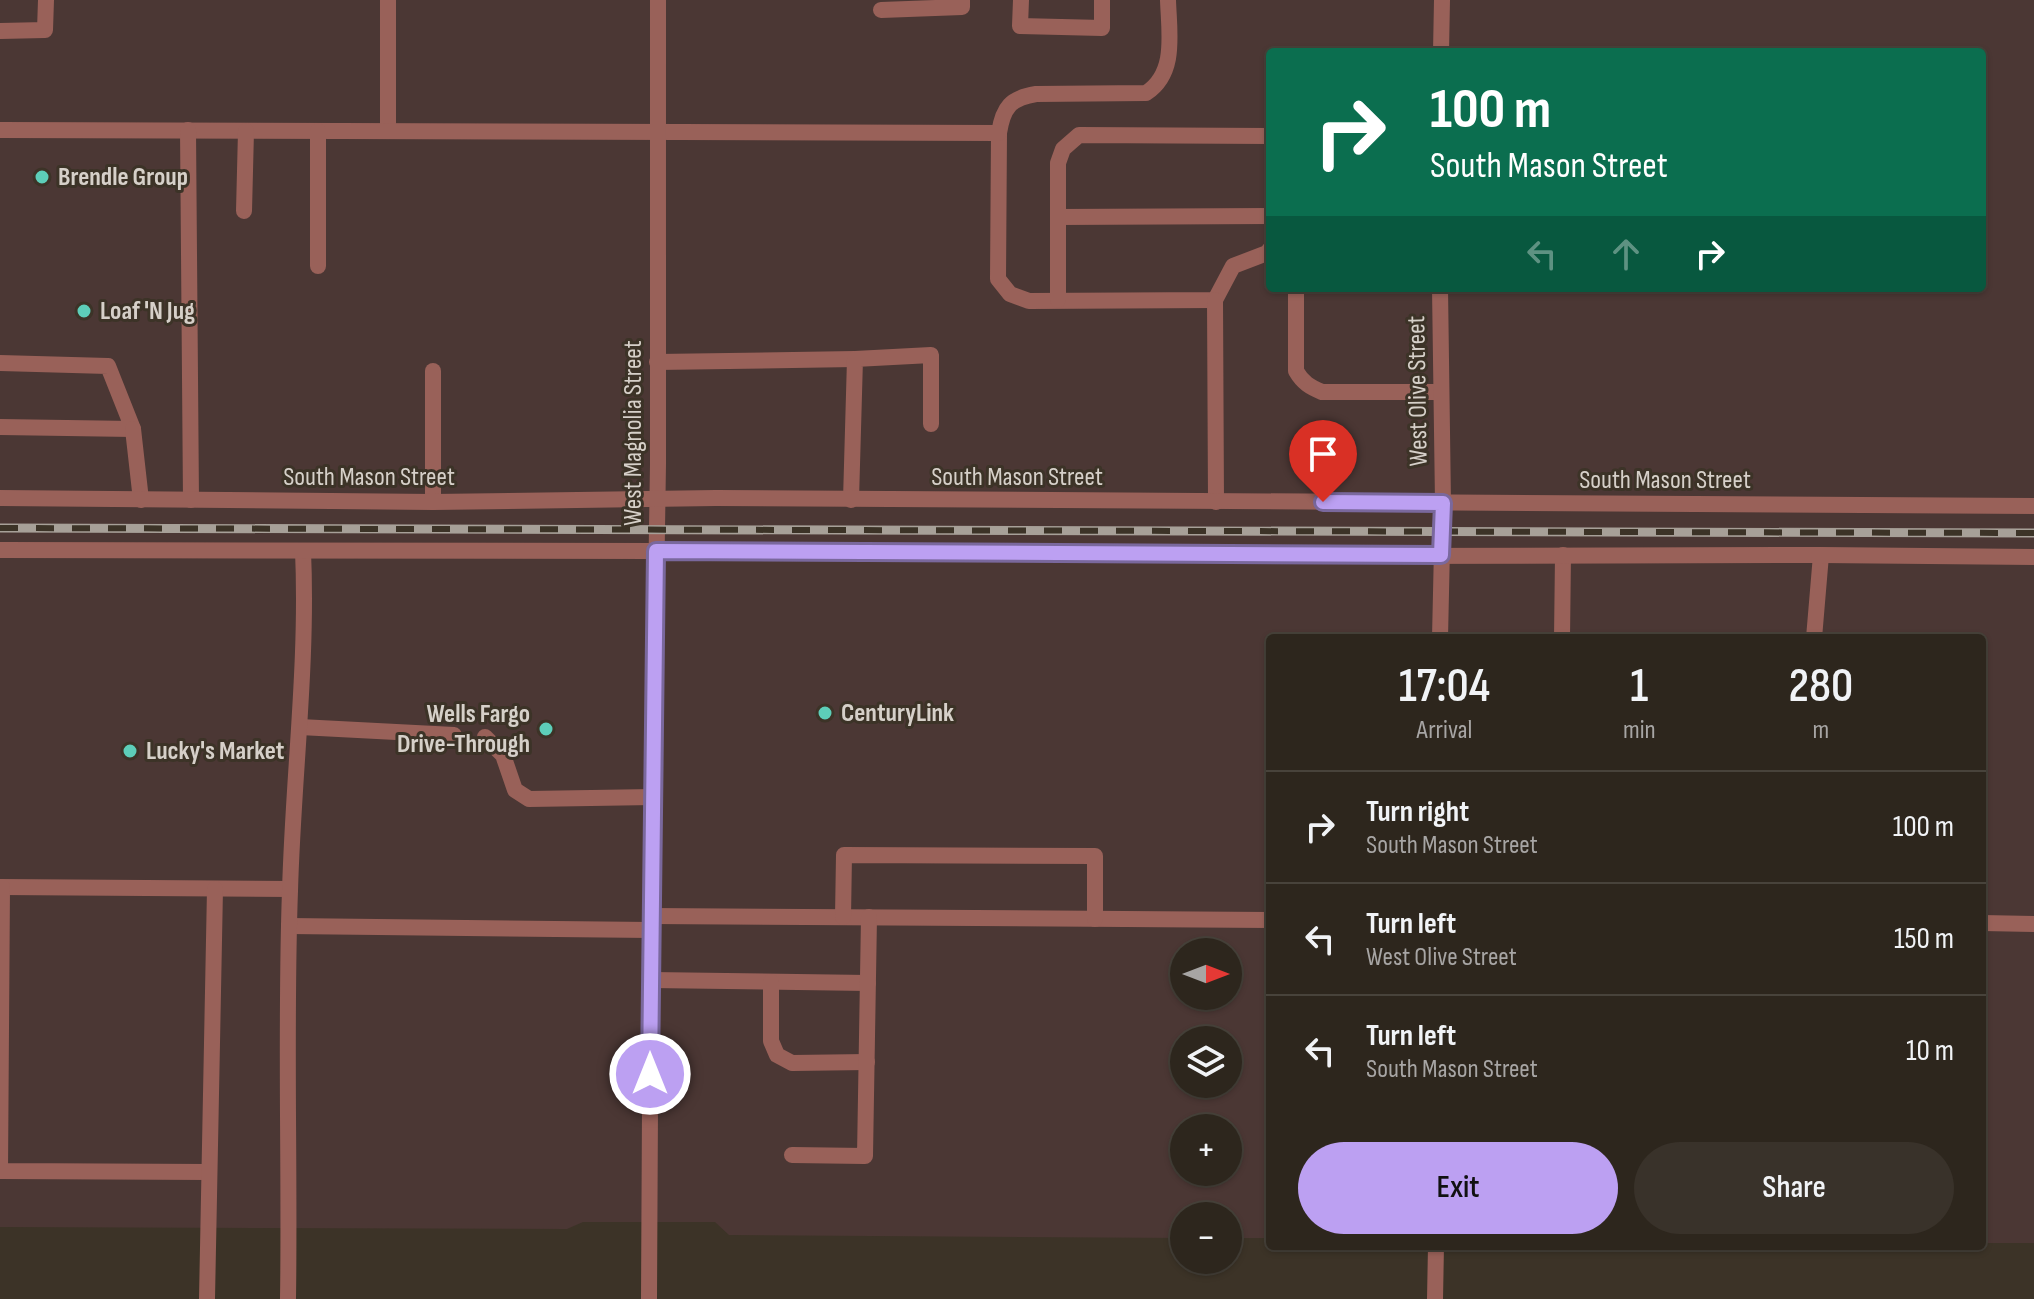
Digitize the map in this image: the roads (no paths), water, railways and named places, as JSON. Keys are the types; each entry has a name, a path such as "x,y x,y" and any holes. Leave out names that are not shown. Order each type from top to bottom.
{"street":[{"path":"0,31 45,30 46,0"},
{"path":"388,0 388,131"},
{"name":"West Magnolia Street","path":"649,1299 657,498 658,0"},
{"path":"881,10 962,7 962,0"},
{"path":"1021,0 1020,26 1102,28 1102,0"},
{"path":"1168,0 1169,62 1163,77 1146,93 1036,94 1019,96 1008,106 999,133 998,279 1010,294 1029,301 1215,300"},
{"path":"1441,48 1442,0"},
{"path":"0,130 999,133"},
{"path":"188,130 191,500"},
{"path":"244,211 246,131"},
{"path":"318,131 318,266"},
{"path":"1058,300 1058,163 1063,149 1079,135 1266,136"},
{"path":"1058,217 1266,216"},
{"path":"1216,502 1215,300 1233,266 1266,253"},
{"path":"1296,292 1296,371 1310,388 1322,392 1441,392"},
{"name":"West Olive Street","path":"1440,292 1443,503 1440,634"},
{"path":"657,362 931,355 931,424"},
{"path":"851,500 855,359"},
{"path":"0,363 108,366 133,429 141,500"},
{"path":"433,371 433,502"},
{"path":"0,427 133,429"},
{"name":"South Mason Street","path":"0,498 433,502 657,498 2034,506"},
{"path":"0,550 2034,557"},
{"path":"288,1299 289,926 300,727 305,592 303,551"},
{"path":"1562,634 1563,555"},
{"path":"1814,634 1821,555"},
{"path":"300,727 454,735"},
{"path":"485,737 503,755 515,790 529,799 653,797"},
{"path":"843,917 844,855 1095,856 1095,919"},
{"path":"209,1172 0,1171 1,887 290,889"},
{"path":"207,1299 215,889"},
{"path":"289,926 651,923 843,917 1266,920"},
{"path":"792,1155 865,1156 869,917"},
{"path":"1986,923 2034,924"},
{"path":"651,980 868,983"},
{"path":"771,982 771,1041 777,1055 792,1063 867,1062"},
{"path":"1435,1299 1436,1250"}],"railway":[{"path":"0,528 2034,533"}],"place":[{"name":"Brendle Group","path":"42,177"},
{"name":"Loaf 'N Jug","path":"84,311"},
{"name":"CenturyLink","path":"825,713"},
{"name":"Wells Fargo Drive-Through","path":"546,729"},
{"name":"Lucky's Market","path":"130,751"}]}
